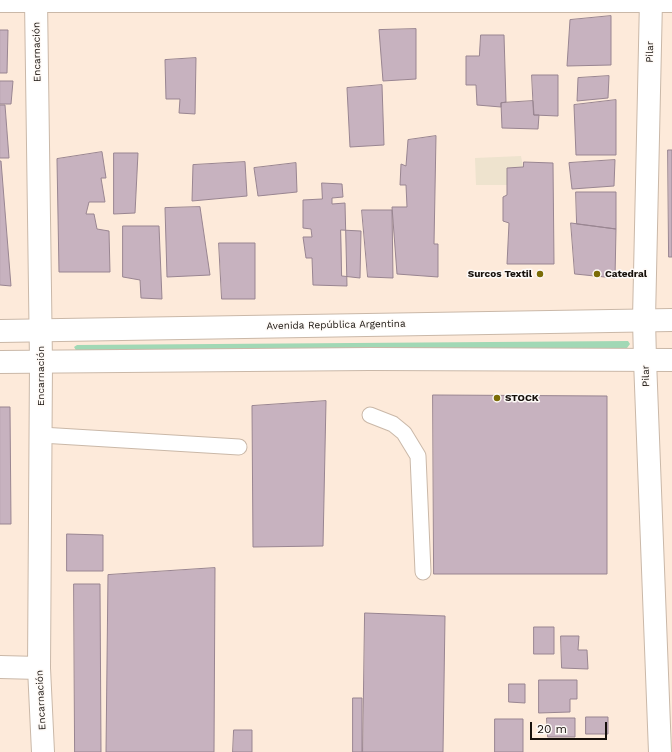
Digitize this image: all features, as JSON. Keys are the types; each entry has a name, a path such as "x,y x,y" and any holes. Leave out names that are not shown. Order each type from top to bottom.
{"main road":[{"name":"Encarnación","path":"36,0 41,362 39,668 43,752"},
{"name":"Pilar","path":"651,0 644,319 660,752"},
{"path":"0,1 672,1"},
{"name":"Avenida República Argentina","path":"0,331 644,319 672,320"},
{"path":"0,362 370,359 672,360"},
{"path":"0,667 39,668"}],"lane":[{"path":"370,415 393,424 404,433 418,456 423,572"},
{"path":"41,435 239,447"}],"shaded area":[{"path":"521,156 523,167 507,168 507,185 476,185 475,158"}],"green space":[{"path":"628,341 630,344 627,348 77,352 74,347 77,345"}],"building":[{"path":"611,16 611,65 567,66 570,20"},
{"path":"416,29 416,79 383,81 379,30"},
{"path":"0,30 8,30 7,73 0,73"},
{"path":"481,35 504,35 506,102 501,103 501,107 477,105 476,85 466,85 466,56 479,56"},
{"path":"196,58 195,114 179,113 180,99 166,99 165,60"},
{"path":"532,75 558,75 558,116 534,115"},
{"path":"609,76 608,98 577,101 578,78"},
{"path":"0,81 13,81 11,104 0,104"},
{"path":"382,85 384,145 350,147 347,88"},
{"path":"616,100 616,155 576,155 574,105"},
{"path":"533,101 534,115 539,115 538,129 502,128 501,103"},
{"path":"0,105 5,105 9,158 0,158"},
{"path":"436,136 434,244 438,244 438,277 397,274 392,207 407,207 406,185 400,185 401,164 406,166 408,140"},
{"path":"668,150 672,150 672,257 669,257"},
{"path":"102,152 106,178 101,178 105,202 89,202 86,214 94,214 97,229 109,231 110,272 59,272 57,159"},
{"path":"114,153 138,153 135,213 114,214"},
{"path":"615,160 614,186 572,189 569,163"},
{"path":"1,161 11,286 0,285"},
{"path":"245,162 247,196 192,201 193,165"},
{"path":"524,162 553,163 554,264 507,264 509,223 503,221 503,197 507,195 507,168 523,167"},
{"path":"296,163 297,192 258,196 254,168"},
{"path":"322,183 342,184 343,197 332,198 332,204 345,203 347,286 313,285 312,258 306,258 303,237 312,237 311,229 303,228 303,200 322,199"},
{"path":"576,192 616,192 616,229 577,224"},
{"path":"200,207 210,275 167,277 165,208"},
{"path":"362,210 392,210 393,278 368,277"},
{"path":"571,223 616,229 615,278 575,274"},
{"path":"123,226 159,226 162,299 141,298 140,280 123,277"},
{"path":"341,230 361,231 360,278 342,276"},
{"path":"219,243 255,243 255,299 222,299"},
{"path":"433,395 607,396 607,574 434,574"},
{"path":"326,401 323,546 253,547 252,406"},
{"path":"0,407 10,407 11,524 0,524"},
{"path":"67,534 103,535 103,571 67,571"},
{"path":"215,568 214,752 106,752 108,575"},
{"path":"74,584 100,584 101,752 75,752"},
{"path":"365,613 445,616 443,752 363,752"},
{"path":"534,627 554,627 554,654 534,654"},
{"path":"561,636 579,636 578,650 587,650 588,669 562,668"},
{"path":"539,680 577,680 577,699 570,699 570,712 539,713"},
{"path":"509,684 525,684 525,703 509,702"},
{"path":"353,698 362,698 362,752 353,752"},
{"path":"586,717 608,717 608,734 586,734"},
{"path":"547,718 575,718 575,737 548,737"},
{"path":"495,719 523,719 523,752 495,752"},
{"path":"234,730 252,730 252,752 233,752"}],"place":[{"name":"Surcos Textil","path":"540,274"},
{"name":"Catedral","path":"597,274"},
{"name":"STOCK","path":"497,398"}]}
